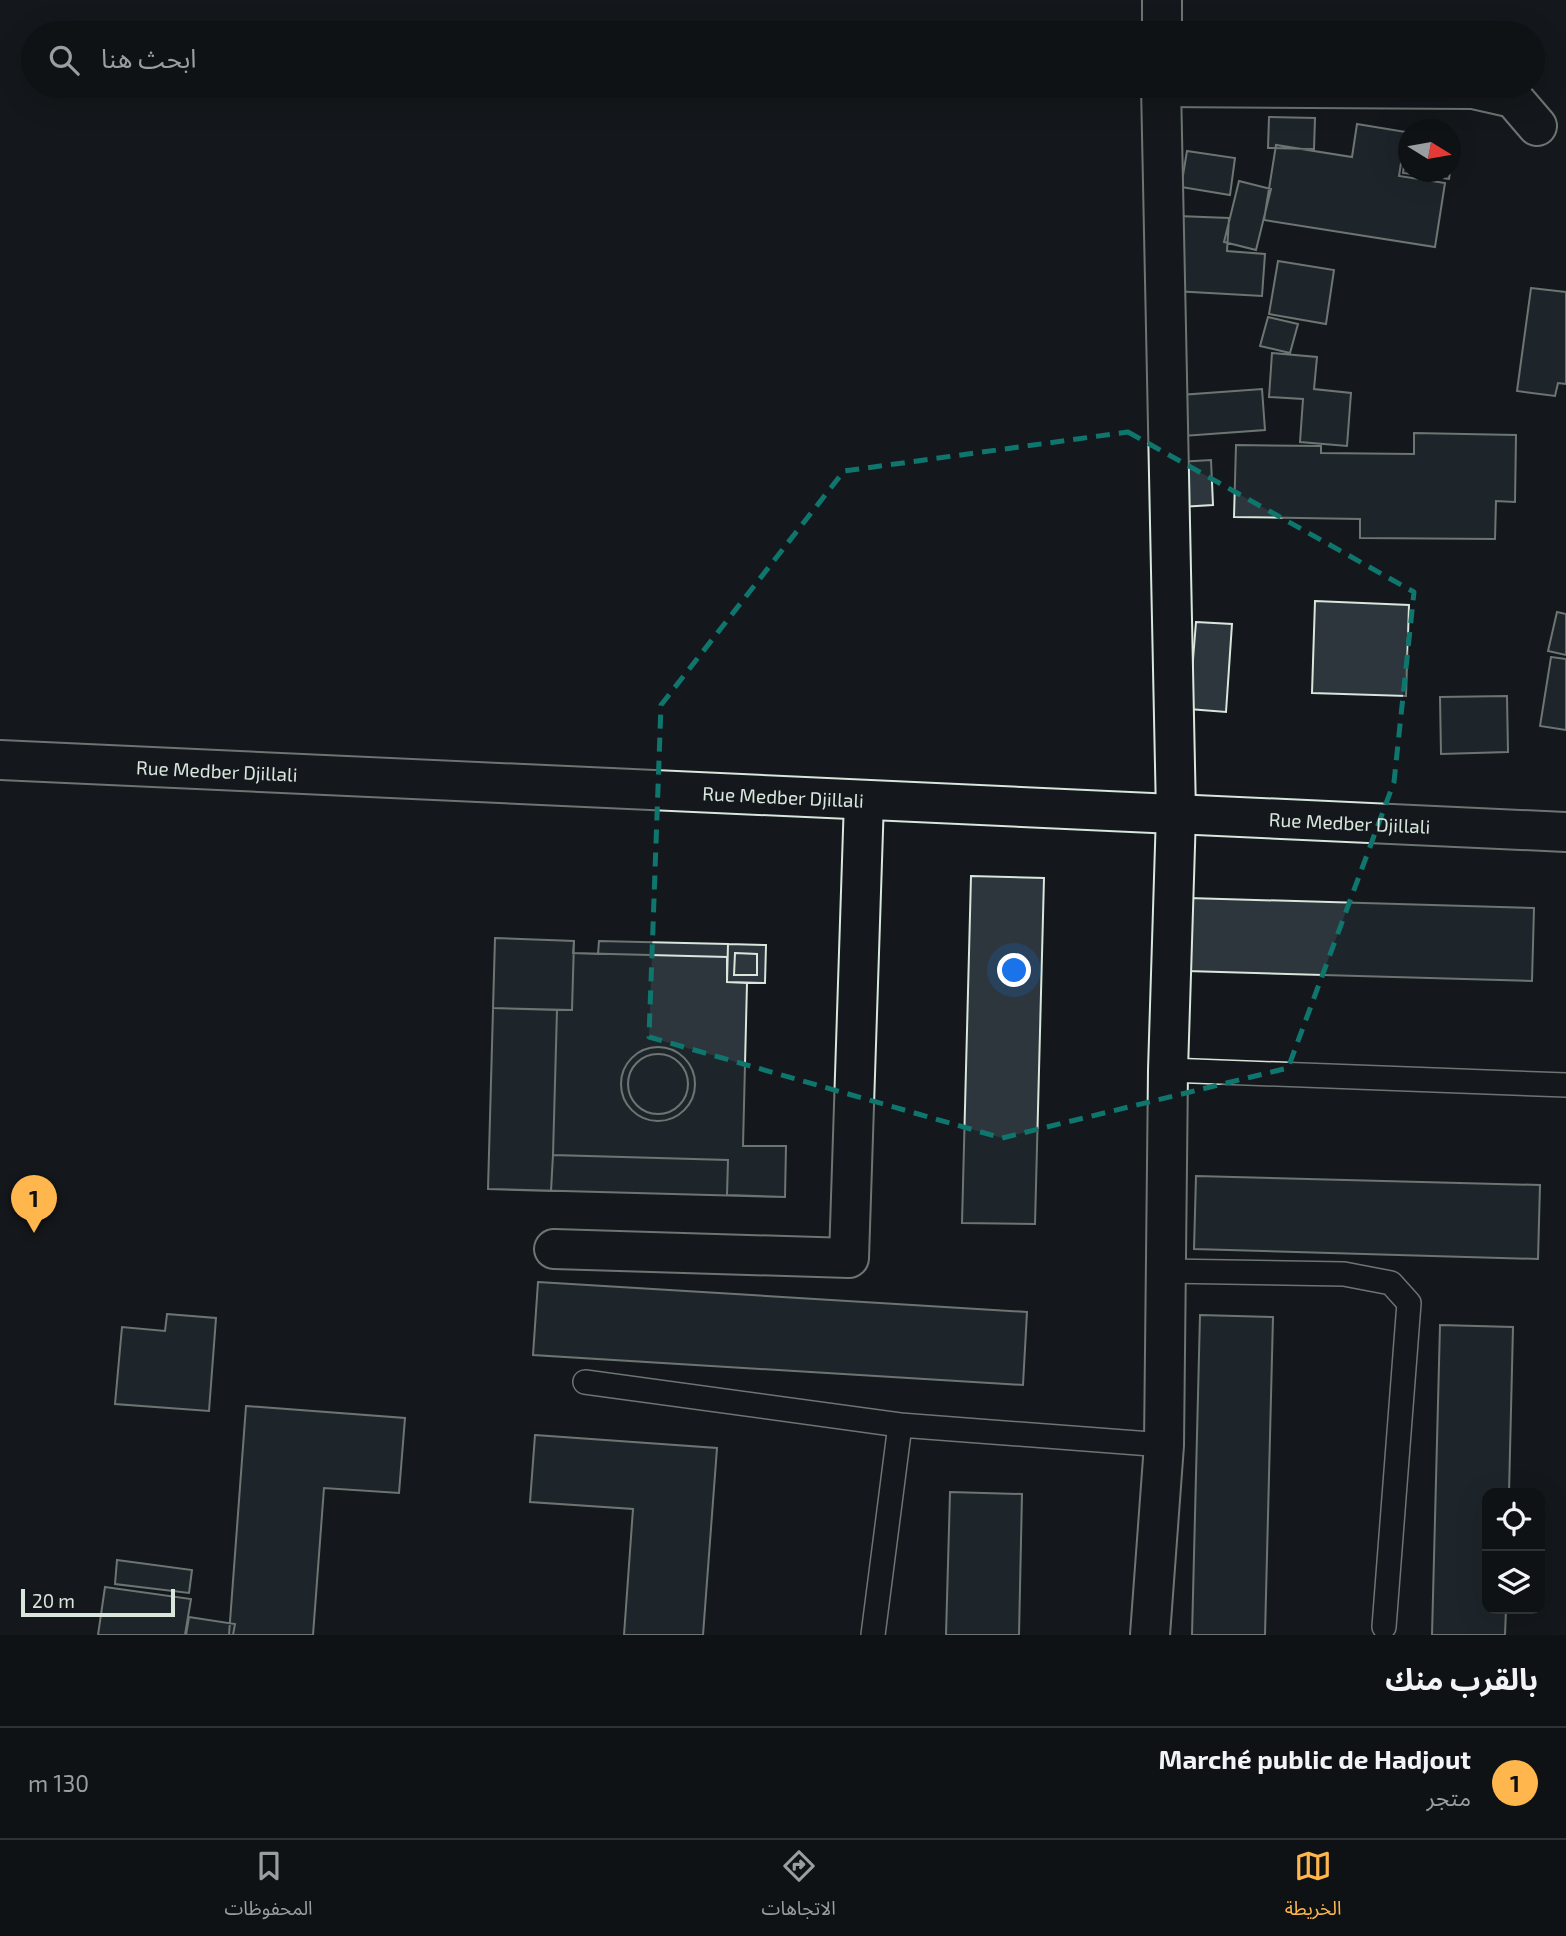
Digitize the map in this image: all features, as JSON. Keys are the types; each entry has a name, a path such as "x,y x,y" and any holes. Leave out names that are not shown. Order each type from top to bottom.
{"street":[{"path":"1162,0 1162,21"},
{"path":"1150,1635 1164,1445 1168,1070 1176,814 1161,98"},
{"path":"1513,98 1537,127"},
{"name":"Rue Medber Djillali","path":"0,760 1566,832"},
{"path":"554,1249 849,1258 864,800"}],"lane":[{"path":"1168,1070 1566,1085"},
{"path":"1166,1271 1344,1274 1391,1283 1409,1303 1384,1627"},
{"path":"585,1382 900,1425 1164,1445"},
{"path":"873,1635 900,1425"}],"highlighted area":[{"path":"1128,432 1414,592 1394,782 1288,1068 1002,1138 649,1037 661,705 844,471"}],"building":[{"path":"1269,117 1315,118 1314,149 1268,148"},
{"path":"1357,124 1398,131 1398,182 1445,183 1435,247 1264,220 1276,145 1352,157"},
{"path":"1187,151 1235,158 1230,195 1181,187"},
{"path":"1239,181 1271,189 1256,250 1224,242"},
{"path":"1178,216 1229,218 1227,251 1265,254 1262,296 1174,291"},
{"path":"1278,261 1334,270 1326,324 1269,314"},
{"path":"1531,288 1566,292 1566,384 1558,383 1555,396 1517,391"},
{"path":"1268,317 1298,324 1290,353 1260,346"},
{"path":"1272,353 1317,357 1314,389 1351,393 1347,446 1300,442 1303,399 1269,397"},
{"path":"1262,389 1265,430 1183,436 1180,395"},
{"path":"1414,433 1516,435 1515,502 1496,501 1495,539 1360,538 1360,519 1234,517 1236,445 1321,446 1321,453 1414,454"},
{"path":"1211,460 1213,505 1180,507 1177,462"},
{"path":"1315,601 1409,605 1406,696 1312,693"},
{"path":"1557,612 1566,614 1566,655 1548,651"},
{"path":"1196,622 1232,624 1226,712 1189,709"},
{"path":"1551,657 1566,659 1566,730 1540,726"},
{"path":"1507,696 1508,752 1441,754 1440,697"},
{"path":"971,876 1044,878 1035,1224 962,1223"},
{"path":"1189,898 1534,908 1532,981 1187,971"},
{"path":"495,938 574,941 572,1010 493,1008"},
{"path":"495,938 574,941 573,953 727,957 727,982 747,983 743,1146 786,1146 785,1197 727,1195 728,1160 553,1155 557,1010 493,1008"},
{"path":"495,938 574,941 573,953 727,957 727,982 747,983 743,1146 786,1146 785,1197 727,1195 728,1160 553,1155 551,1191 488,1189"},
{"path":"495,938 574,941 573,953 598,954 599,941 728,944 727,982 747,983 743,1146 786,1146 785,1197 488,1189"},
{"path":"728,944 766,945 765,983 727,982"},
{"path":"735,953 757,954 757,975 734,975"},
{"path":"658,1047 679,1053 689,1063 695,1084 689,1105 679,1115 658,1121 637,1115 627,1105 621,1084 627,1063 637,1053"},
{"path":"658,1054 679,1063 688,1084 679,1105 658,1114 637,1105 628,1084 637,1063"},
{"path":"1196,1176 1540,1185 1538,1259 1194,1249"},
{"path":"538,1282 1027,1312 1023,1385 533,1355"},
{"path":"167,1314 216,1318 209,1411 115,1404 122,1327 165,1331"},
{"path":"1200,1315 1273,1317 1265,1635 1192,1635"},
{"path":"1440,1325 1513,1327 1509,1488 1482,1488 1482,1614 1506,1614 1505,1635 1432,1635"},
{"path":"246,1406 405,1418 399,1493 324,1488 313,1635 229,1635"},
{"path":"535,1435 717,1448 703,1635 624,1635 633,1509 530,1502"},
{"path":"950,1492 1022,1494 1019,1635 946,1635"},
{"path":"117,1560 192,1570 189,1593 115,1584"},
{"path":"105,1587 191,1599 185,1635 98,1635"},
{"path":"189,1617 235,1624 233,1635 186,1635"}],"place":[{"name":"Marché public de Hadjout","path":"34,1233"}]}
